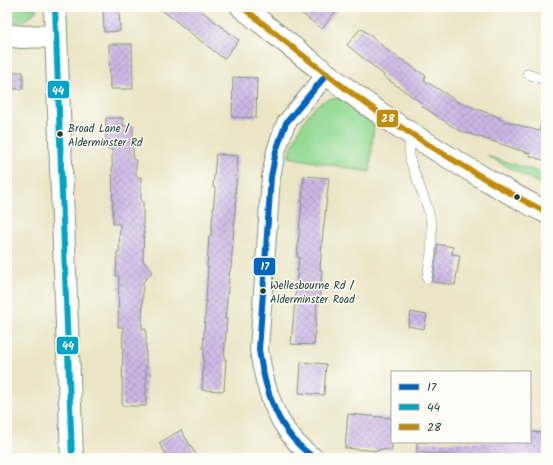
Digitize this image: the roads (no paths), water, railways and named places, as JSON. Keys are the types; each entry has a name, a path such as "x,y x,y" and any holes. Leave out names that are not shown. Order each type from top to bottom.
{"street":[{"path":"55,7 72,458"},
{"path":"242,7 327,74 409,132 470,172 546,212"},
{"path":"7,35 21,37 55,36"},
{"path":"316,458 294,439 280,420 267,390 259,350 271,177 276,150 286,122 327,74"}],"lane":[{"path":"527,74 546,80"},
{"path":"409,132 410,160 428,209 432,227 431,253 427,278"}],"place":[{"name":"Broad Lane / Alderminster Rd","path":"60,134"},
{"name":"Wellesbourne Rd / Alderminster Road","path":"263,291"}]}
